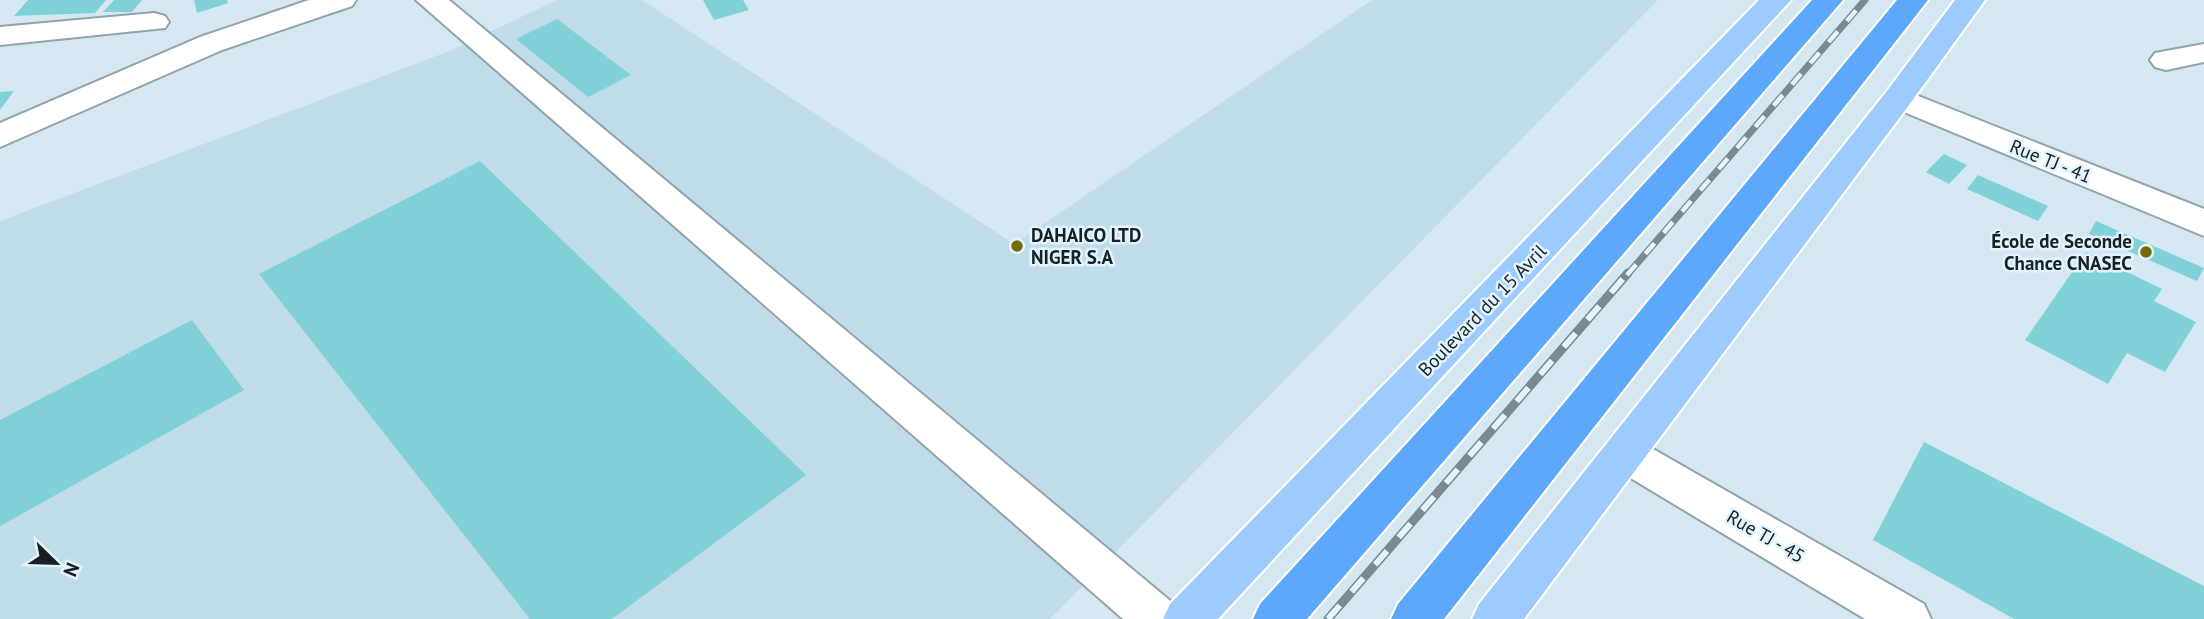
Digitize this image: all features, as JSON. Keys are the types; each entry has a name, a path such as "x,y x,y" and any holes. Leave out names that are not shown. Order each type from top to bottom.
{"highway":[{"path":"1277,619 1828,0"},
{"path":"1415,619 1913,0"}],"main road":[{"name":"Boulevard du 15 Avril","path":"1187,619 1776,0"},
{"path":"1496,619 1898,98 1970,0"}],"street":[{"path":"0,136 95,93 259,26 341,0"},
{"path":"431,0 1157,619"},
{"path":"95,93 163,11"},
{"path":"0,36 163,11"},
{"path":"2166,60 2204,53"},
{"name":"Rue TJ - 41","path":"1898,98 2204,223"},
{"name":"Rue TJ - 45","path":"1624,453 1908,619"}],"shaded area":[{"path":"557,0 642,0 1014,244 1372,0 1658,0 1050,619 0,619 0,221 452,50"}],"building":[{"path":"28,0 106,0 95,13 14,16"},
{"path":"114,0 142,0 132,12 103,12"},
{"path":"194,0 227,0 228,3 197,13"},
{"path":"703,0 743,0 749,10 714,20"},
{"path":"557,19 631,75 588,97 516,39"},
{"path":"14,91 0,110 0,92"},
{"path":"1944,154 1967,165 1949,184 1926,172"},
{"path":"480,161 806,475 612,619 530,619 259,274"},
{"path":"1978,175 2048,206 2038,221 1967,189"},
{"path":"2096,221 2204,268 2197,281 2089,234"},
{"path":"2086,252 2162,289 2154,301 2196,322 2165,372 2127,353 2108,384 2025,340"},
{"path":"192,320 244,390 0,526 0,420"},
{"path":"1924,442 2204,586 2204,619 2014,619 1873,540"}],"railway":[{"path":"1627,275 1865,0"},
{"path":"1328,619 1628,273"}],"place":[{"name":"DAHAICO LTD NIGER S.A","path":"1017,246"},
{"name":"École de Seconde Chance CNASEC","path":"2146,252"}]}
